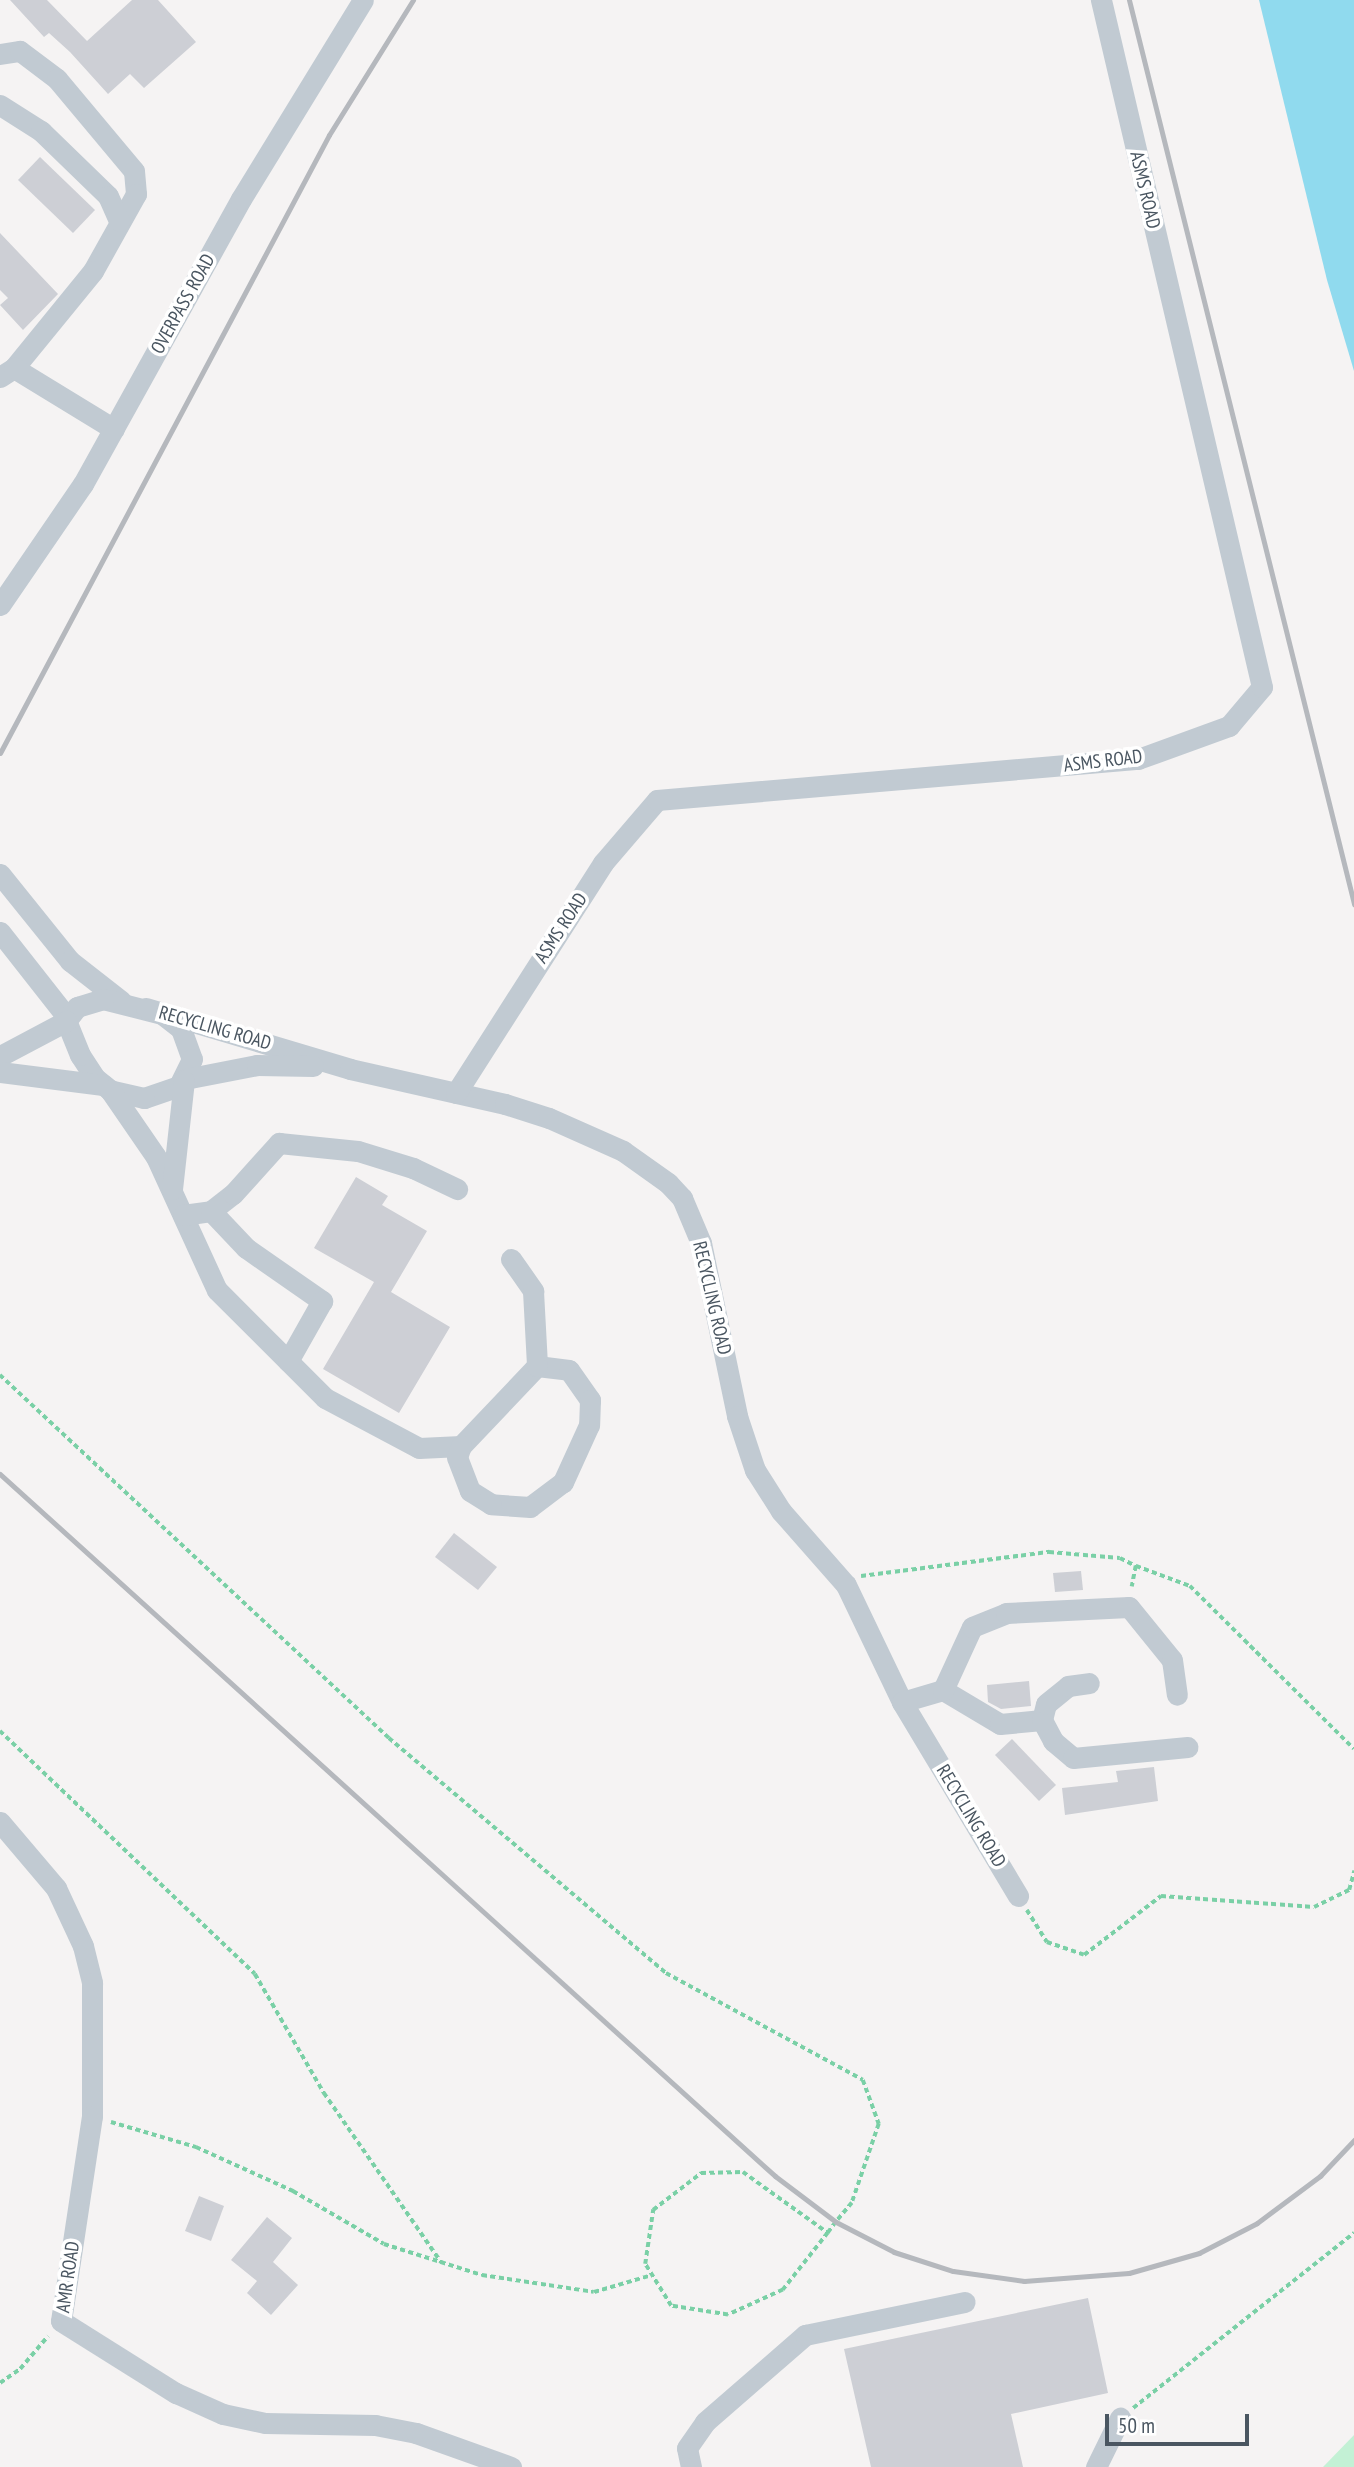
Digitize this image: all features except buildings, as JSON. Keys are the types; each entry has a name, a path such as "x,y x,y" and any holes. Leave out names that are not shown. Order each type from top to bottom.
{"street":[{"name":"OVERPASS ROAD","path":"0,605 48,541 114,429 241,199 363,0"},
{"name":"ASMS ROAD","path":"456,1093 603,863 657,800 1138,760 1229,726 1262,687 1101,0"},
{"path":"0,54 20,51 57,79 134,171 136,194 93,271 7,372 114,429"},
{"path":"0,105 41,131 98,186 119,221"},
{"path":"0,874 70,961 121,1001"},
{"path":"0,932 66,1019 79,1055 147,1141 217,1290 325,1398 419,1448 461,1446"},
{"path":"0,1056 66,1019 83,1003 121,1001 169,1018 187,1036 192,1059 185,1080 172,1191"},
{"name":"RECYCLING ROAD","path":"146,1008 351,1069 505,1104 594,1136 646,1166 682,1198 701,1243 744,1447 781,1511 846,1586 902,1702 1018,1896"},
{"path":"0,1072 107,1088 144,1098 166,1094 185,1080 274,1064 351,1069"},
{"path":"183,1215 211,1211 233,1194 279,1143 358,1151 413,1168 457,1189"},
{"path":"211,1211 246,1248 322,1301 288,1361"},
{"path":"511,1259 533,1291 537,1366 461,1446 457,1457 470,1491 491,1504 530,1507 563,1482 589,1425 590,1400 569,1370 537,1366"},
{"path":"943,1690 972,1627 1006,1613 1129,1607 1172,1660 1177,1695"},
{"path":"1089,1683 1068,1686 1046,1703 1042,1720 1053,1741 1073,1758 1187,1747"},
{"path":"902,1702 943,1690 1000,1724 1042,1720"},
{"name":"AMR ROAD","path":"0,1822 55,1888 83,1946 92,1983 92,2116 61,2321 176,2393 223,2414 265,2423 375,2425 416,2433 511,2467"},
{"path":"691,2467 687,2448 705,2421 805,2335 965,2302"},
{"path":"1096,2467 1120,2418"}],"path":[{"path":"0,1375 389,1738 666,1973 863,2080 879,2124 852,2203 828,2233 782,2290 728,2315 671,2306 645,2264 653,2210 701,2173 743,2172 828,2233"},
{"path":"846,1586 864,1574 1049,1552 1120,1558 1190,1586 1354,1749"},
{"path":"1129,1607 1136,1566"},
{"path":"0,1731 255,1974 324,2093 441,2262"},
{"path":"1018,1896 1047,1942 1084,1955 1161,1896 1314,1908 1349,1890 1354,1871"},
{"path":"92,2116 196,2147 293,2191 384,2244 482,2275 594,2292 652,2275"},
{"path":"1120,2418 1354,2233"},
{"path":"0,2383 20,2369 61,2321"}],"green space":[{"path":"1354,2435 1354,2467 1323,2467"}],"water":[{"path":"1259,0 1354,0 1354,371 1327,280"}],"railway":[{"path":"0,753 329,135 413,0"},
{"path":"1129,0 1354,904"},
{"path":"0,1474 775,2176 836,2222 894,2252 953,2271 1024,2281 1129,2273 1199,2253 1257,2223 1320,2176 1354,2140"}]}
